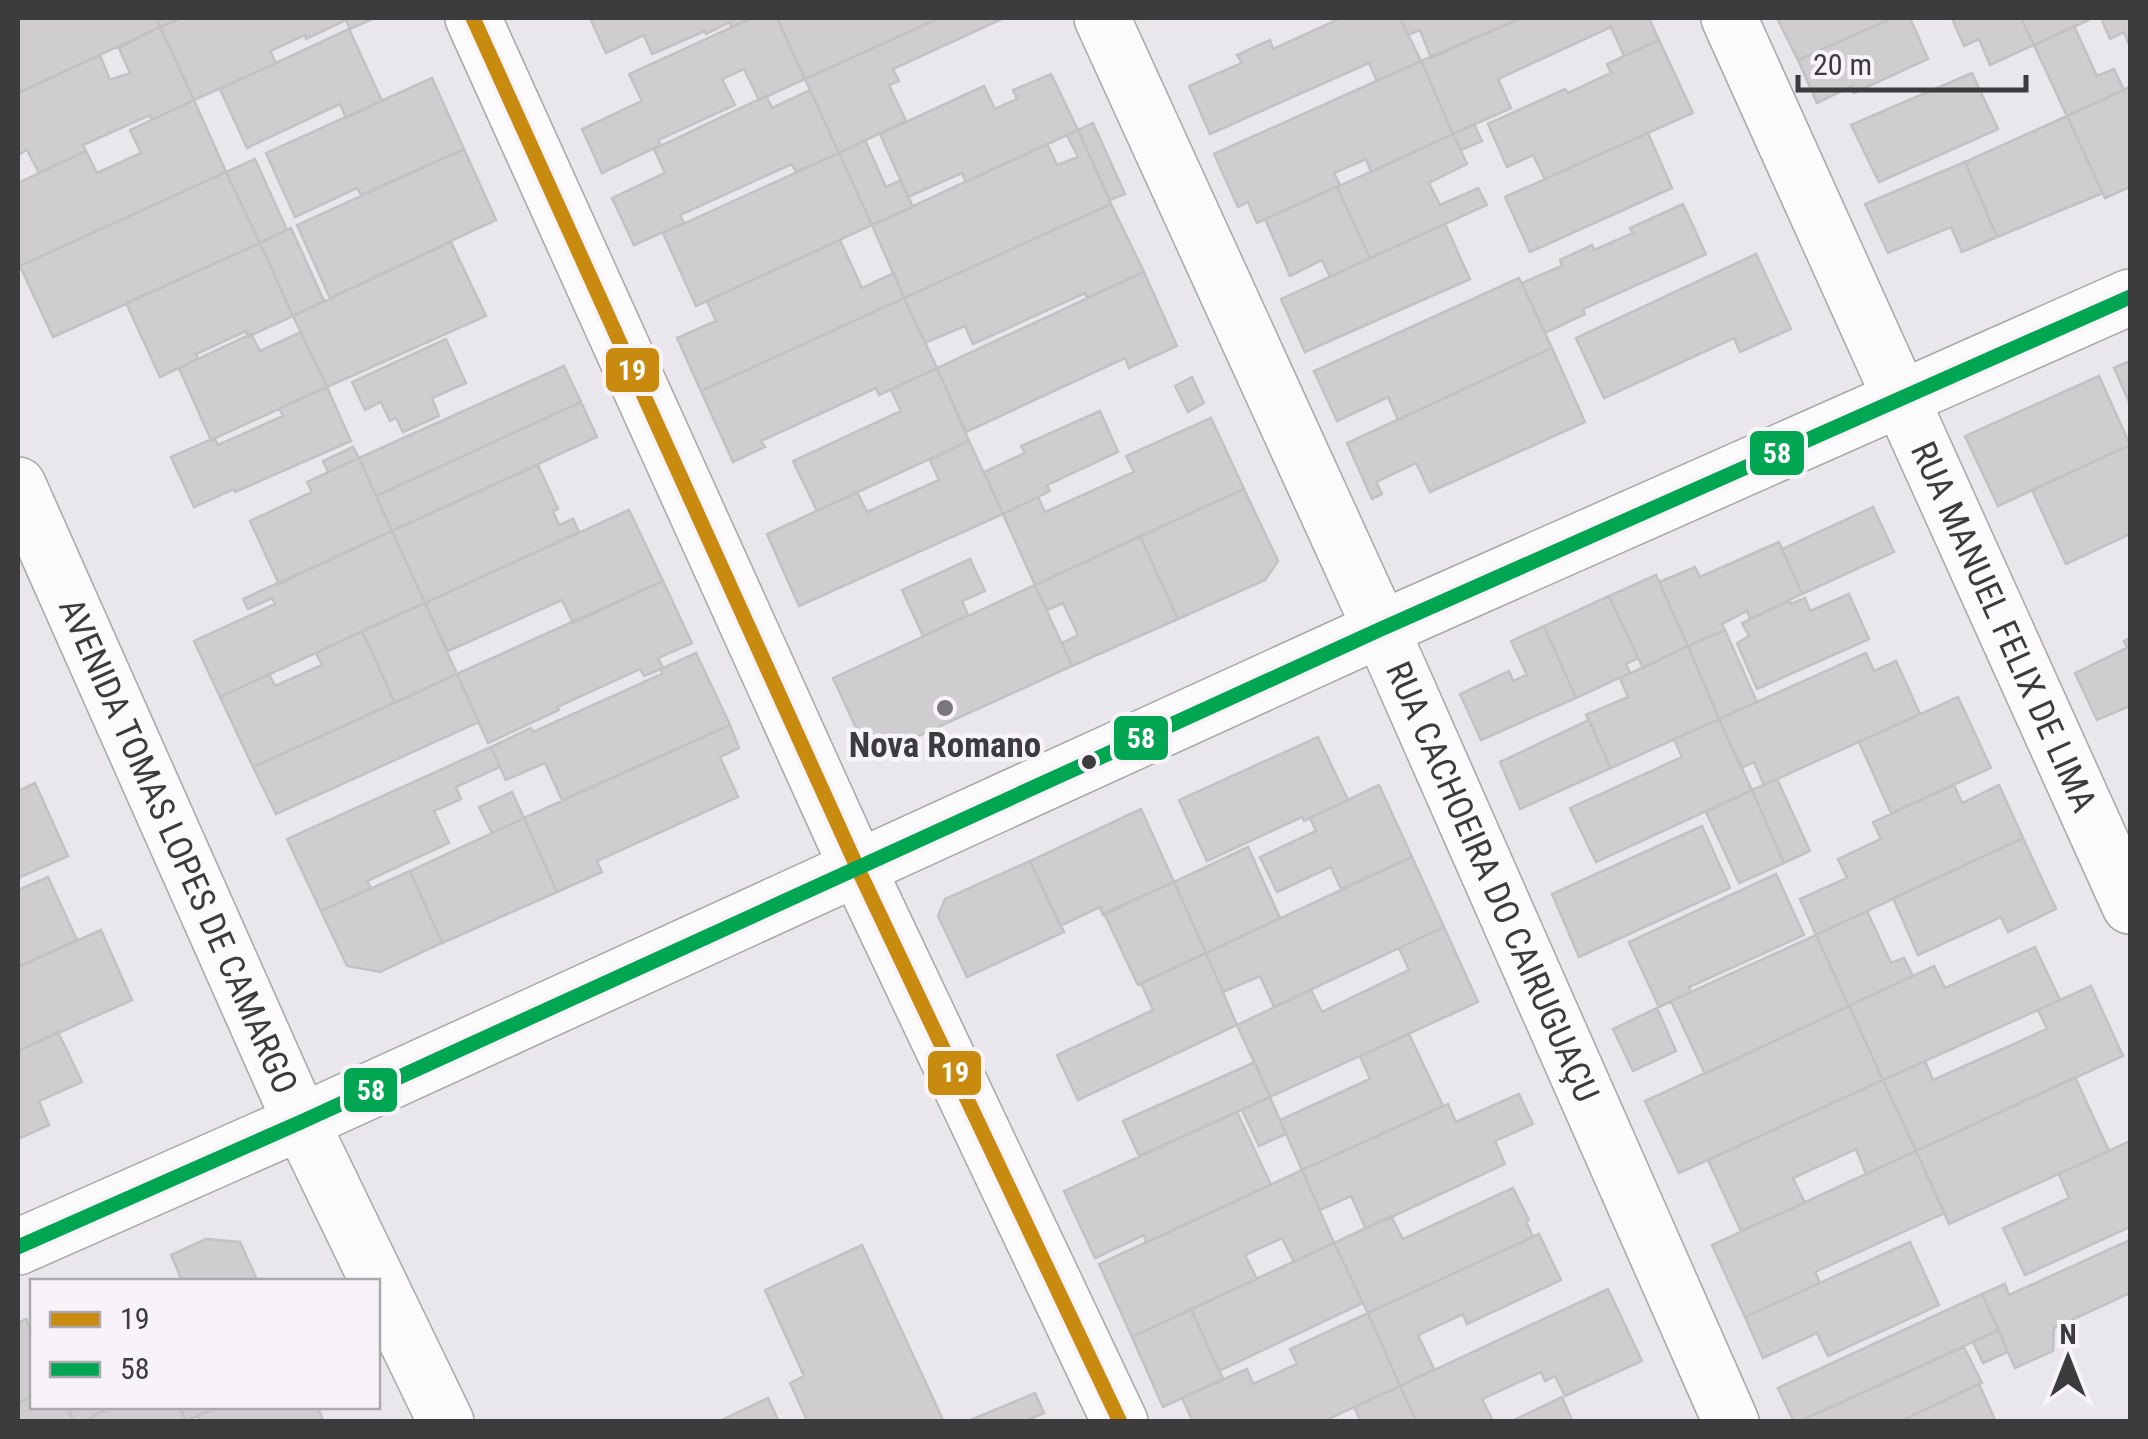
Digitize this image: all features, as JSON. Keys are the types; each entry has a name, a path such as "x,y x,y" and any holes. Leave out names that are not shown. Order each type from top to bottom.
{"street":[{"path":"474,18 858,870 1120,1422"},
{"name":"RUA CACHOEIRA DO CAIRUGUAÇU","path":"1102,18 1380,629 1731,1422"},
{"name":"RUA MANUEL FELIX DE LIMA","path":"1729,18 2130,906"},
{"path":"18,1247 858,870 1380,629 2130,297"},
{"name":"AVENIDA TOMAS LOPES DE CAMARGO","path":"18,484 301,1122 377,1279"},
{"name":"AVENIDA TOMAS LOPES DE CAMARGO","path":"380,1285 446,1422"}],"building":[{"path":"18,18 156,18 160,27 18,93"},
{"path":"156,18 182,18 160,27"},
{"path":"182,18 374,18 350,29 346,20 306,39 305,35 270,51 276,63 194,100 160,27"},
{"path":"590,18 752,18 731,27 730,22 706,34 705,31 652,54 644,35 606,53"},
{"path":"752,18 777,18 805,79 759,100 744,69 722,79 735,105 658,140 661,145 602,173 582,129 642,101 629,74"},
{"path":"777,18 841,20 939,18 805,79"},
{"path":"939,18 1000,20 893,69 899,81 889,85 906,121 839,153 805,79"},
{"path":"1341,18 1400,18 1421,61 1377,81 1369,63 1210,134 1189,86 1242,63 1237,55 1270,40 1273,49"},
{"path":"1400,18 1521,18 1431,58 1420,30 1408,35"},
{"path":"1521,18 1649,18 1659,40 1624,56 1611,27 1498,79 1511,108 1453,134 1421,61"},
{"path":"1777,18 1893,18 1798,60"},
{"path":"1893,18 1910,18 1928,59 1854,93 1852,86 1817,103 1798,60"},
{"path":"1952,18 2021,18 2034,45 1990,65 1979,39 1964,46"},
{"path":"2021,18 2093,18 2034,45"},
{"path":"2101,18 2130,18 2130,47 2124,32 2110,39"},
{"path":"2074,26 2097,76 2114,69 2124,90 2067,116 2034,45"},
{"path":"160,27 194,100 83,145 86,151 39,173 27,150 18,155 18,93 100,55 110,80 130,73 119,48"},
{"path":"349,29 382,101 346,118 340,104 247,148 220,89"},
{"path":"1659,40 1693,113 1545,179 1533,155 1507,167 1488,124 1611,73 1607,64"},
{"path":"1421,61 1453,134 1371,172 1366,159 1334,173 1340,185 1257,223 1248,202 1238,207 1214,154"},
{"path":"1972,73 1998,129 1879,182 1851,125"},
{"path":"1051,74 1078,130 966,182 962,173 908,197 880,134 984,86 995,109 1017,99 1013,90"},
{"path":"432,78 464,149 361,195 357,188 295,217 266,153"},
{"path":"2130,87 2130,187 2105,198 2067,116"},
{"path":"810,90 839,153 796,172 792,164 680,215 684,223 634,245 612,198 665,173 654,149 766,96 772,108"},
{"path":"194,100 226,172 20,266 18,183 86,151 97,173 141,153 130,130"},
{"path":"2067,116 2103,193 1997,237 1965,162"},
{"path":"1093,123 1125,194 1110,200 1078,130"},
{"path":"1474,124 1482,141 1461,150 1453,134"},
{"path":"1078,130 1111,204 904,298 872,225 1047,144 1057,165 1078,157 1067,135"},
{"path":"1648,133 1672,188 1530,252 1505,197"},
{"path":"1453,134 1467,164 1429,183 1440,205 1478,188 1487,205 1370,258 1337,187"},
{"path":"865,140 886,187 901,180 913,207 872,225 839,153"},
{"path":"464,149 496,220 330,298 297,225"},
{"path":"839,153 872,225 696,306 663,233"},
{"path":"255,159 287,230 260,243 226,172"},
{"path":"1965,162 1997,237 1962,252 1951,227 1888,253 1865,204"},
{"path":"226,172 260,243 53,337 20,266"},
{"path":"1337,187 1370,258 1330,277 1322,260 1290,276 1265,219"},
{"path":"1111,204 1144,272 1087,298 1085,293 973,344 965,326 925,343 904,298"},
{"path":"1683,204 1706,254 1583,309 1585,314 1545,333 1522,283 1562,266 1560,260 1592,245 1594,250 1633,233 1630,228"},
{"path":"1445,224 1470,279 1305,352 1281,299"},
{"path":"291,228 324,301 293,316 260,243"},
{"path":"840,240 862,288 894,273 904,298 701,391 677,338 716,321 707,301"},
{"path":"451,242 486,316 327,387 293,316"},
{"path":"260,243 293,316 248,337 246,331 196,354 198,359 160,377 126,303"},
{"path":"1756,254 1791,329 1740,352 1734,338 1604,398 1576,338"},
{"path":"1144,272 1177,346 1129,368 1125,358 966,432 937,368"},
{"path":"1519,278 1552,348 1398,420 1388,397 1337,421 1314,371"},
{"path":"904,298 937,368 879,395 876,388 761,441 765,447 733,462 701,391"},
{"path":"301,332 327,387 211,440 179,368 251,334 260,351"},
{"path":"446,339 466,383 432,398 439,416 403,432 396,418 390,421 381,402 365,410 352,382"},
{"path":"1552,348 1585,422 1430,492 1416,463 1376,482 1382,494 1372,499 1347,443"},
{"path":"2130,361 2130,404 2114,368"},
{"path":"564,366 581,402 376,496 359,458"},
{"path":"937,368 969,441 817,511 793,461 901,411 891,390"},
{"path":"2099,376 2130,445 1998,506 1965,436"},
{"path":"1192,377 1204,403 1188,412 1175,386"},
{"path":"327,387 351,441 194,507 171,457 214,438 218,445 283,416 279,408"},
{"path":"581,402 597,437 392,531 376,496"},
{"path":"1100,411 1118,452 1047,485 1050,491 1003,514 984,472 1025,453 1021,446"},
{"path":"1211,418 1244,489 1035,585 1003,514 1038,497 1045,512 1134,472 1126,456"},
{"path":"969,441 1003,514 799,606 767,534 857,492 867,512 939,480 930,460"},
{"path":"2130,445 2130,534 2066,564 2032,490"},
{"path":"353,447 359,458 328,472 323,461"},
{"path":"359,458 392,531 279,584 250,521 312,492 307,482"},
{"path":"538,465 558,509 553,511 559,525 573,519 579,532 425,603 392,531"},
{"path":"1244,489 1278,561 1265,580 1178,619 1140,536"},
{"path":"1873,507 1894,552 1802,594 1782,549"},
{"path":"629,510 663,581 573,623 562,600 448,651 425,603"},
{"path":"392,531 425,603 220,697 194,641 275,604 272,598 248,609 243,599"},
{"path":"1140,536 1178,619 1072,666 1062,643 1078,635 1063,603 1047,610 1035,585"},
{"path":"1779,542 1802,594 1750,619 1747,611 1722,624 1725,630 1688,646 1659,582 1695,567 1700,577"},
{"path":"970,559 985,591 962,601 968,615 923,636 902,590"},
{"path":"1656,575 1688,646 1643,668 1609,596"},
{"path":"663,581 692,643 658,658 661,669 644,676 640,669 488,743 457,674"},
{"path":"1035,585 1072,666 870,758 833,678"},
{"path":"1849,594 1869,639 1757,689 1737,643 1749,636 1742,623 1789,601 1791,604 1805,598 1810,611"},
{"path":"1609,596 1638,658 1626,664 1630,673 1576,698 1544,626"},
{"path":"425,603 457,674 395,703 362,631"},
{"path":"1544,626 1576,698 1481,740 1460,694 1509,671 1513,681 1527,675 1511,641"},
{"path":"1725,630 1757,702 1719,719 1688,646"},
{"path":"362,631 395,703 253,767 220,697 269,674 275,686 322,665 316,653"},
{"path":"2130,638 2130,706 2097,720 2075,673 2127,648 2124,641"},
{"path":"1688,646 1719,719 1611,768 1586,715 1628,697 1620,678"},
{"path":"696,653 730,725 562,800 545,763 506,780 491,747 662,674 661,669"},
{"path":"1866,653 1874,671 1896,661 1920,714 1764,785 1754,762 1741,768 1719,719"},
{"path":"457,674 479,722 276,814 253,767"},
{"path":"1958,697 1991,768 1891,813 1859,742"},
{"path":"1719,719 1752,790 1596,862 1570,808 1682,757 1674,739"},
{"path":"1589,720 1611,768 1520,809 1500,762"},
{"path":"730,725 739,748 720,757 738,797 597,861 602,872 557,892 524,818"},
{"path":"1318,737 1348,800 1207,861 1179,800"},
{"path":"491,747 500,767 456,787 461,799 434,811 449,843 367,881 371,888 321,911 287,839"},
{"path":"1777,779 1810,851 1784,863 1752,790"},
{"path":"35,783 68,856 18,878 18,791"},
{"path":"1379,785 1412,857 1341,889 1331,867 1277,892 1260,857 1316,831 1310,818"},
{"path":"1954,785 1962,803 1999,785 2023,838 1816,935 1800,899 1847,878 1838,859 1881,839 1873,822"},
{"path":"1752,790 1784,863 1739,883 1706,812"},
{"path":"512,792 524,818 492,833 479,807"},
{"path":"1141,809 1174,882 1103,915 1100,907 1060,926 1030,861"},
{"path":"524,818 557,892 442,943 410,871"},
{"path":"1702,826 1730,888 1579,957 1552,894"},
{"path":"2023,838 2056,909 2008,932 2001,917 1918,955 1893,898"},
{"path":"1248,847 1280,918 1206,953 1174,882"},
{"path":"1412,857 1444,927 1274,1007 1260,976 1223,992 1206,953"},
{"path":"1030,861 1064,932 967,977 938,916 945,899"},
{"path":"410,871 442,943 380,972 347,966 321,911"},
{"path":"1776,874 1804,935 1689,987 1691,992 1659,1007 1629,942"},
{"path":"48,877 77,940 18,967 18,890"},
{"path":"1174,882 1206,953 1138,985 1104,913"},
{"path":"1867,911 1891,963 1904,958 1913,976 1849,1006 1816,935"},
{"path":"1444,927 1478,1002 1270,1097 1237,1025 1311,990 1322,1012 1409,970 1399,948"},
{"path":"101,930 132,1000 18,1051 18,967"},
{"path":"1816,935 1849,1006 1705,1074 1671,1001"},
{"path":"2035,947 2060,1000 1883,1080 1849,1006 1934,966 1945,988"},
{"path":"1206,953 1237,1025 1078,1100 1057,1055 1153,1010 1141,983"},
{"path":"2091,986 2123,1056 1916,1151 1883,1080 1925,1061 1933,1080 2047,1029 2038,1010"},
{"path":"1849,1006 1883,1080 1679,1173 1645,1101"},
{"path":"1657,1008 1676,1051 1633,1071 1613,1029"},
{"path":"58,1032 82,1082 39,1101 49,1125 18,1139 18,1051"},
{"path":"1409,1034 1443,1106 1302,1170 1280,1120 1370,1079 1360,1056"},
{"path":"1255,1062 1270,1097 1139,1156 1123,1121"},
{"path":"2075,1077 2109,1151 1949,1224 1916,1151"},
{"path":"1883,1080 1916,1151 1866,1174 1856,1149 1793,1178 1805,1203 1741,1231 1708,1160"},
{"path":"1519,1094 1533,1124 1495,1141 1505,1164 1366,1229 1351,1196 1320,1210 1302,1170 1448,1104 1456,1122"},
{"path":"1270,1097 1286,1134 1259,1146 1242,1110"},
{"path":"1237,1112 1271,1185 1146,1243 1144,1235 1095,1258 1064,1191"},
{"path":"2130,1141 2130,1227 2025,1275 2003,1228 2069,1198 2059,1174"},
{"path":"1916,1151 1945,1213 1815,1272 1820,1283 1745,1317 1712,1245"},
{"path":"1302,1170 1334,1243 1294,1262 1282,1238 1245,1255 1257,1279 1132,1337 1099,1264"},
{"path":"1513,1188 1533,1237 1368,1313 1334,1243 1391,1216 1403,1239"},
{"path":"1539,1234 1561,1280 1467,1324 1463,1314 1418,1335 1434,1369 1400,1386 1368,1313"},
{"path":"206,1239 240,1242 257,1279 179,1279 171,1255"},
{"path":"2130,1240 2130,1293 2054,1328 2053,1351 2015,1368 1982,1294 2005,1284 2009,1295"},
{"path":"1910,1242 1939,1305 1828,1356 1817,1333 1763,1358 1745,1317"},
{"path":"1334,1243 1363,1303 1219,1371 1191,1309"},
{"path":"862,1245 944,1422 808,1422 790,1383 804,1376 765,1290"},
{"path":"1608,1289 1642,1361 1565,1396 1555,1376 1545,1381 1541,1372 1482,1399 1491,1422 1417,1422 1400,1386"},
{"path":"1982,1294 1999,1330 1794,1422 1778,1388"},
{"path":"1191,1309 1223,1379 1163,1407 1132,1337"},
{"path":"1368,1313 1400,1386 1322,1422 1193,1422 1182,1398 1247,1369 1253,1384 1297,1364 1290,1349"},
{"path":"26,1319 30,1328 30,1397 18,1403 18,1323"},
{"path":"1999,1330 2008,1352 1983,1363 1973,1342"},
{"path":"1964,1347 1982,1383 1899,1422 1798,1422"},
{"path":"1979,1384 1996,1422 1899,1422"},
{"path":"1400,1386 1417,1422 1361,1422 1354,1407"},
{"path":"1035,1393 1044,1413 1023,1422 966,1422"},
{"path":"30,1397 30,1409 68,1409 74,1422 18,1422 18,1403"},
{"path":"1562,1397 1573,1422 1510,1422"},
{"path":"768,1398 779,1422 718,1422"},
{"path":"68,1409 107,1409 82,1422 74,1422"},
{"path":"107,1409 180,1409 186,1421 82,1422"},
{"path":"180,1409 212,1409 186,1421"},
{"path":"212,1409 318,1409 324,1422 201,1422 198,1416"}],"transit line":[{"name":"19","path":"473,18 858,869 1120,1422"},
{"name":"58","path":"18,1247 301,1122 1381,629 2130,297"}],"place":[{"name":"Nova Romano","path":"945,708"}]}
